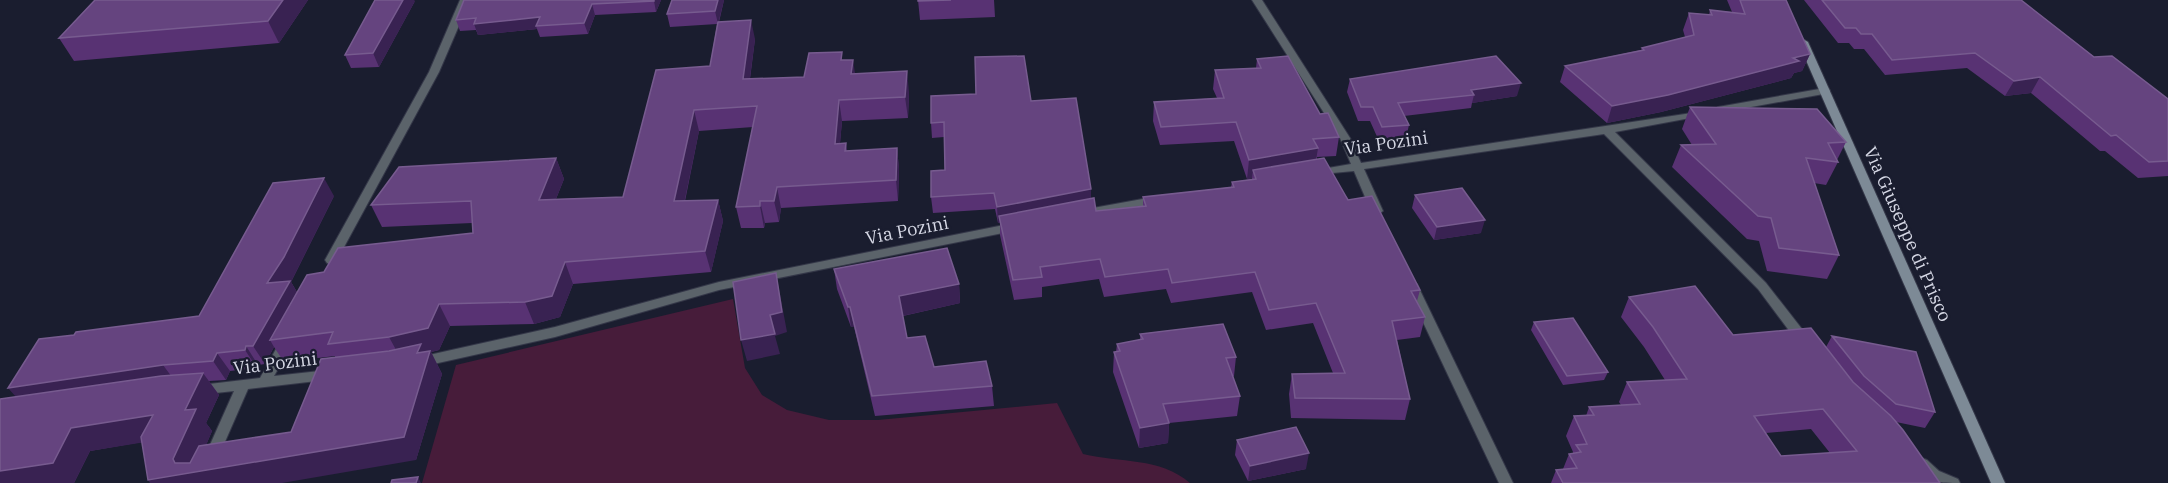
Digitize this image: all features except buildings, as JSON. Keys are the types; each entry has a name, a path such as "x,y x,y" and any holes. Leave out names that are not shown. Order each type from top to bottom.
{"main road":[{"name":"Via Giuseppe di Prisco","path":"1798,30 1998,483"}],"street":[{"path":"327,268 434,72 465,0"},
{"path":"1257,0 1345,138 1384,225"},
{"name":"Via Pozini","path":"1300,175 1607,130 1825,91"},
{"path":"1607,130 1762,286 1812,351"},
{"path":"1071,215 1174,197"},
{"name":"Via Pozini","path":"412,363 555,332 719,286 1026,224"},
{"path":"1407,275 1506,483"},
{"path":"264,382 293,330"},
{"name":"Via Pozini","path":"188,391 344,373"},
{"path":"200,483 243,386"},
{"path":"1908,451 1934,475 1953,483"}],"shaded area":[{"path":"733,299 745,368 762,395 787,410 829,420 878,420 1057,403 1083,454 1153,465 1166,469 1190,483 422,483 456,365"}]}
